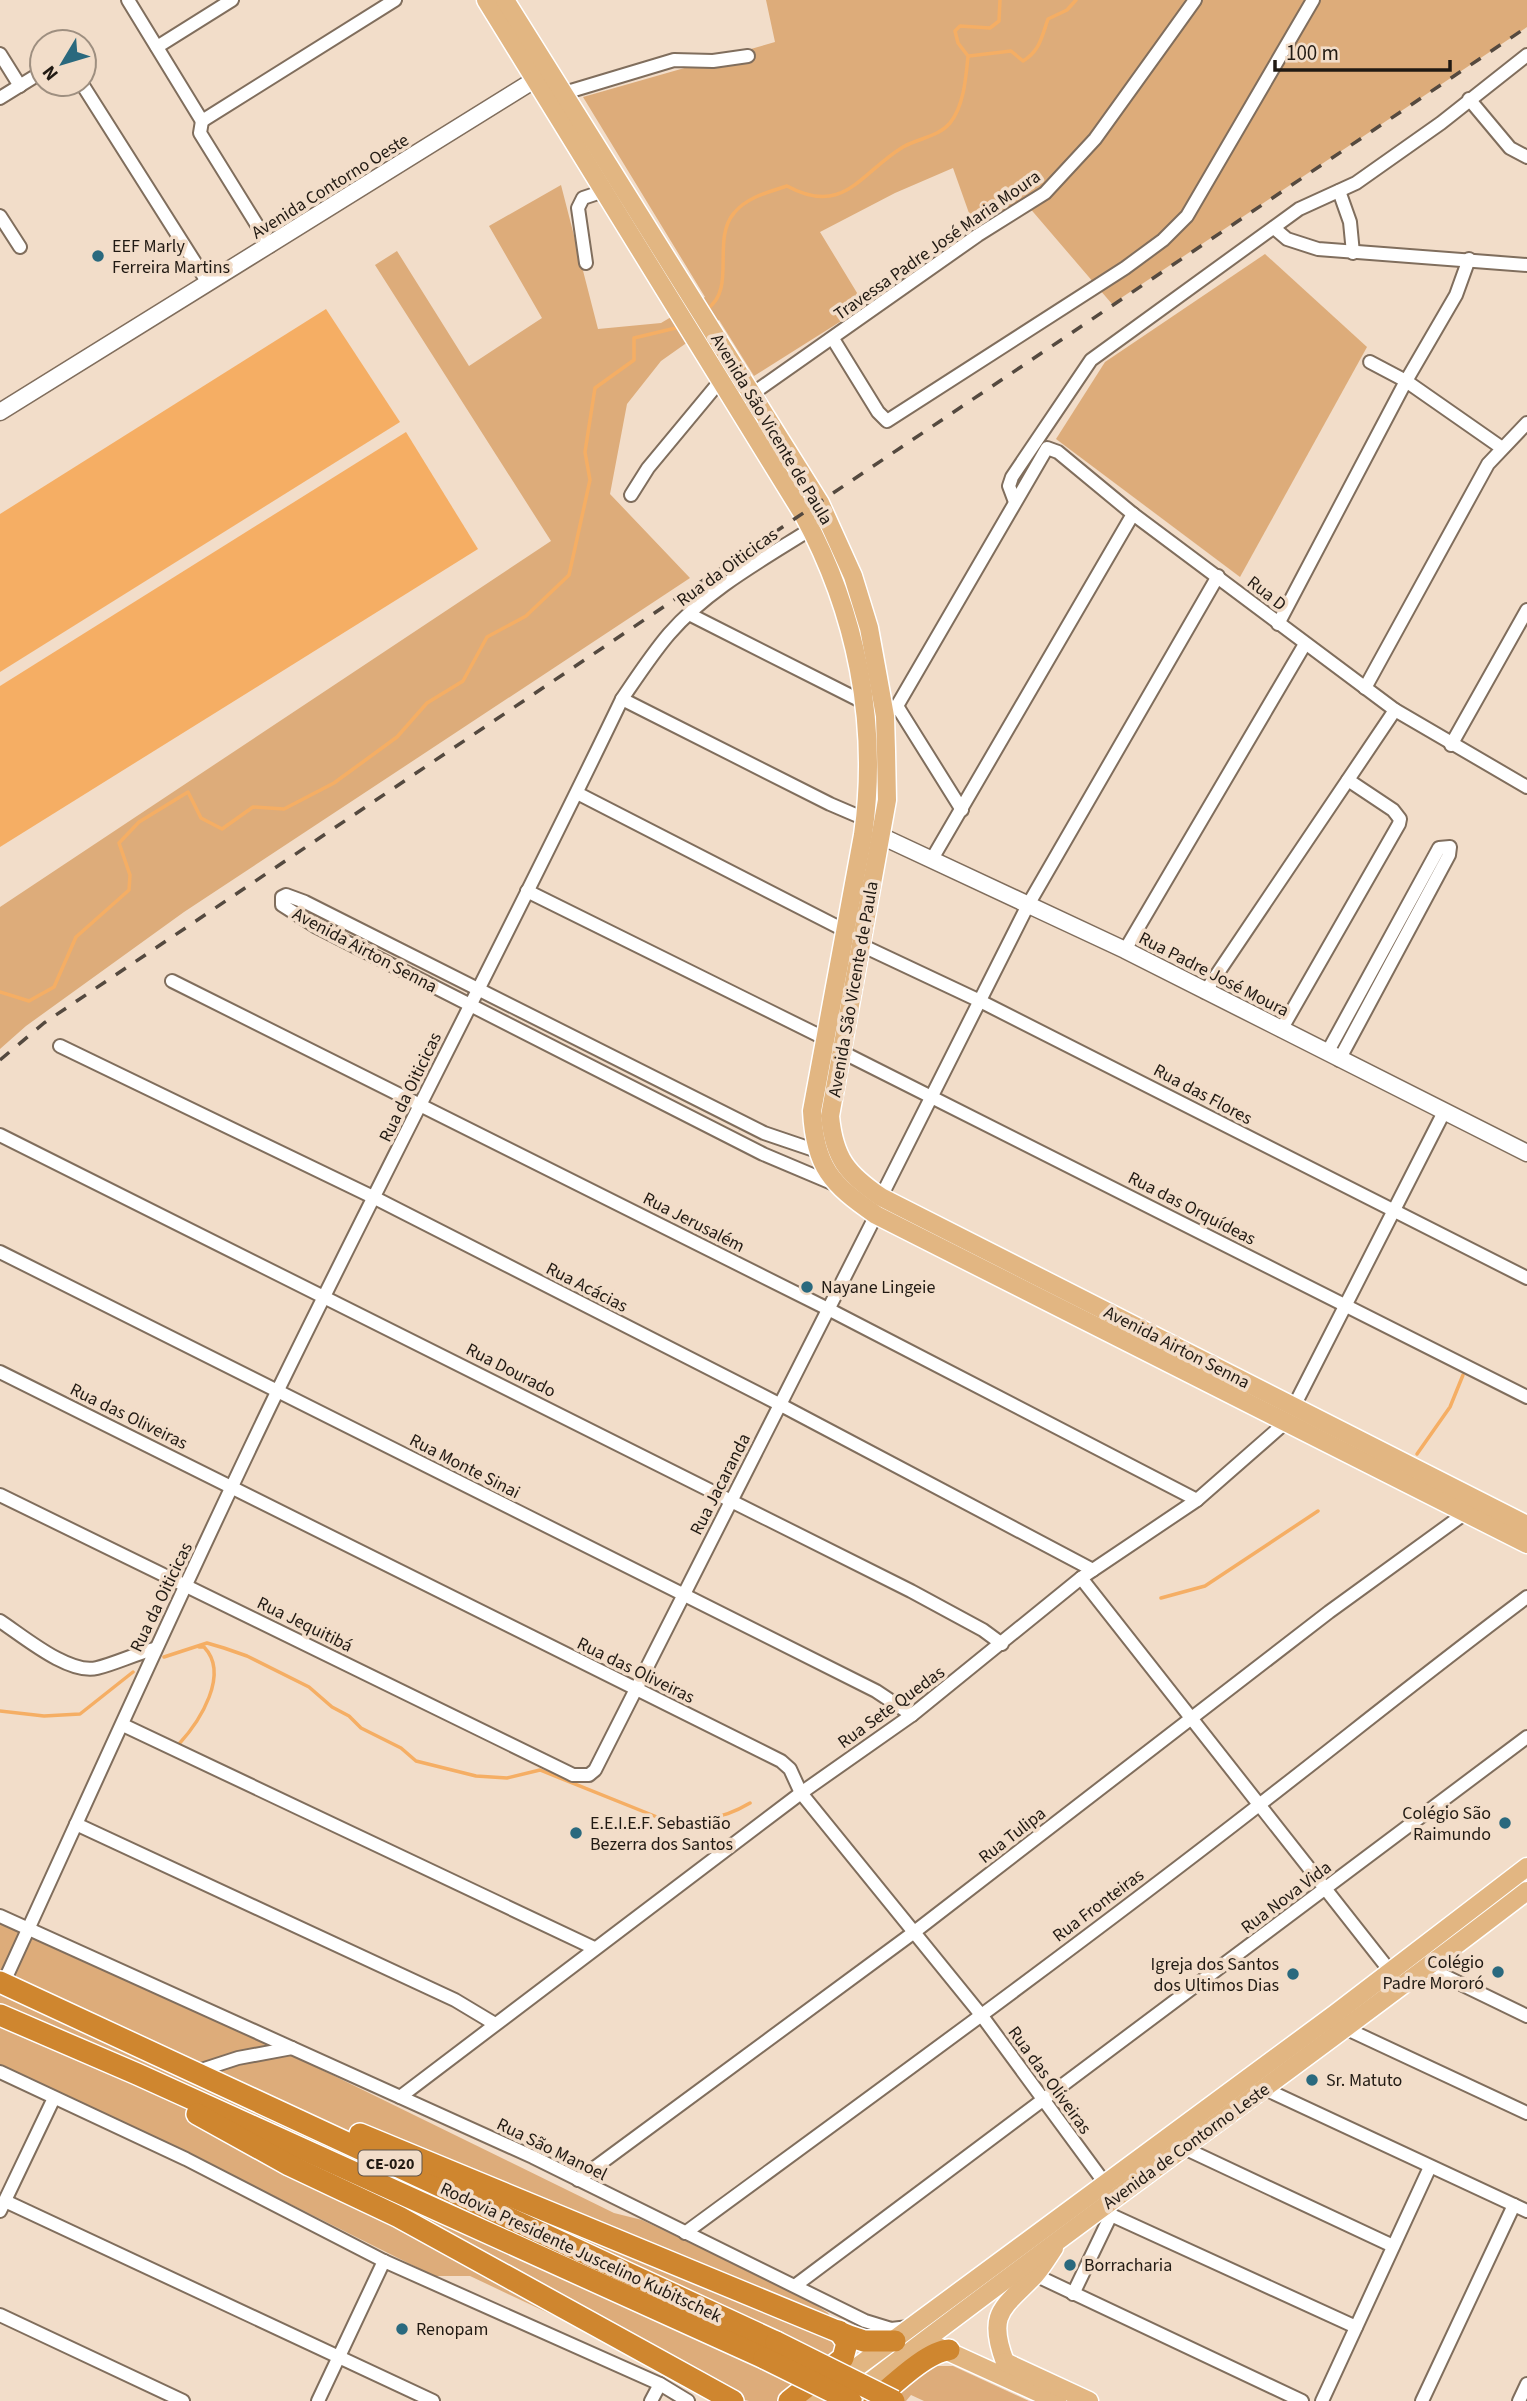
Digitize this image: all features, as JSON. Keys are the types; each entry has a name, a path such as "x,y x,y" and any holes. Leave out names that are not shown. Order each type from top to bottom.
{"highway":[{"name":"Rodovia Presidente Juscelino Kubitschek","path":"1,1983 246,2095 770,2350 851,2401"},
{"name":"Rodovia Presidente Juscelino Kubitschek","path":"0,2015 770,2350 894,2401"},
{"path":"137,2074 220,2127 326,2183 399,2217 733,2401"},
{"path":"246,2095 328,2120 839,2331 864,2340 895,2341"},
{"path":"789,2401 843,2358 847,2347 839,2331"},
{"path":"874,2401 929,2357 948,2350"}],"main road":[{"name":"Avenida São Vicente de Paula","path":"486,0 604,191 629,213 684,284 722,380 811,529 853,634 865,703 865,818 844,930 842,1052 830,1116 838,1155"},
{"name":"Avenida São Vicente de Paula","path":"505,0 564,93 629,213 668,293 752,394 820,503 853,576 869,628 891,711 887,800 861,946 824,1038 812,1111 817,1152"},
{"name":"Avenida Airton Senna","path":"817,1152 834,1184 1238,1387 1294,1405 1527,1525"},
{"name":"Avenida Airton Senna","path":"838,1155 879,1206"},
{"name":"Avenida Airton Senna","path":"1238,1387 1286,1422 1527,1544"},
{"name":"Avenida de Contorno Leste","path":"845,2401 920,2332 1104,2182 1172,2135 1527,1867"},
{"name":"Avenida de Contorno Leste","path":"920,2332 1021,2279 1062,2236 1110,2207 1184,2148 1347,2029 1527,1891"},
{"path":"1058,2401 1003,2368 996,2334 1003,2306 1021,2279 1062,2236"},
{"path":"811,2401 895,2341 920,2332 948,2350 1089,2401"}],"street":[{"path":"128,0 202,121 200,133 270,246"},
{"path":"157,47 232,0"},
{"path":"202,121 396,0"},
{"name":"Travessa Padre José Maria Moura","path":"752,394 978,235 1045,193 1068,172 1095,139 1195,0"},
{"path":"833,339 883,419 893,419 1125,268 1163,240 1196,202 1313,0"},
{"path":"0,54 20,86"},
{"path":"962,810 891,711 1015,502 1009,486 1012,477 1091,360 1299,209 1356,183 1527,55"},
{"path":"564,93 674,60 698,62 748,56"},
{"name":"Avenida Contorno Oeste","path":"0,412 536,79"},
{"path":"0,98 28,81"},
{"path":"91,98 208,283"},
{"path":"1469,100 1510,148 1527,157"},
{"path":"586,263 578,208 583,198 604,191"},
{"path":"1339,191 1350,222 1353,253"},
{"path":"0,216 20,247"},
{"path":"1274,228 1287,239 1301,245 1353,253 1527,265"},
{"path":"1278,624 1406,381 1457,295 1469,259"},
{"path":"1370,362 1406,381 1502,448"},
{"path":"631,495 649,468 722,380"},
{"path":"1365,688 1488,464 1527,423"},
{"name":"Rua D","path":"1015,502 1047,448 1058,452 1133,514 1395,710 1527,787"},
{"path":"932,859 1133,514"},
{"name":"Rua da Oiticicas","path":"1,1983 123,1726 154,1649 277,1392 622,699 652,655 689,614 744,571 811,529"},
{"name":"Rua Jacaranda","path":"595,1770 633,1689 830,1310 931,1097 1028,905 1218,576"},
{"path":"1451,745 1527,610"},
{"path":"689,614 865,703"},
{"path":"1125,950 1305,643"},
{"path":"622,699 818,798 865,818"},
{"path":"1205,992 1395,710"},
{"path":"1281,1030 1400,819 1396,813 1348,780"},
{"path":"577,793 844,930"},
{"name":"Rua Padre José Moura","path":"881,836 1125,950 1527,1153"},
{"path":"1439,848 1450,848 1424,906 1384,981 1333,1057 1371,972 1439,848"},
{"path":"527,891 824,1038"},
{"name":"Avenida Airton Senna","path":"817,1152 764,1133 305,902 286,895 282,897 282,905 287,911 315,926 763,1154 834,1184"},
{"path":"1412,899 1424,906"},
{"name":"Rua das Flores","path":"861,946 980,1000 1527,1278"},
{"path":"1371,972 1384,981"},
{"name":"Rua Jerusalém","path":"172,981 830,1310 1197,1500"},
{"name":"Rua Acácias","path":"60,1046 375,1199 779,1404 1093,1570"},
{"name":"Rua das Orquídeas","path":"842,1052 1527,1396"},
{"path":"629,1084 637,1071"},
{"name":"Rua Sete Quedas","path":"400,2097 801,1793 912,1715 1081,1578 1197,1500 1286,1422 1444,1112"},
{"name":"Rua Dourado","path":"0,1135 326,1296 733,1501 822,1549 911,1591 983,1630 1002,1644"},
{"name":"Rua Monte Sinai","path":"0,1252 876,1691 912,1715"},
{"name":"Rua das Oliveiras","path":"0,1371 781,1761 790,1769 801,1793 982,2016 1104,2182"},
{"name":"Rua Jequitibá","path":"0,1494 573,1775 585,1776 595,1770"},
{"name":"Rua Tulipa","path":"578,2180 913,1933 1329,1612 1464,1514"},
{"path":"1081,1578 1193,1717 1390,1971"},
{"name":"Rua Fronteiras","path":"685,2233 982,2016 1260,1804 1409,1685 1527,1598"},
{"path":"0,1621 64,1662 82,1669 97,1668 154,1649"},
{"path":"123,1726 594,1948"},
{"name":"Rua Nova Vida","path":"796,2285 1527,1737"},
{"path":"76,1824 455,2000 495,2024"},
{"name":"Rua São Manoel","path":"0,1916 578,2180 877,2326 920,2332"},
{"path":"1427,1968 1527,2016"},
{"path":"1347,2029 1527,2113"},
{"path":"195,2073 238,2058 292,2048"},
{"path":"0,2072 186,2159 384,2261 660,2384 688,2401"},
{"path":"1265,2089 1527,2211"},
{"path":"54,2098 2,2206 433,2401"},
{"path":"1184,2148 1393,2246"},
{"path":"1322,2401 1430,2167"},
{"path":"1422,2401 1514,2205"},
{"path":"1073,2294 1110,2207 1356,2327"},
{"path":"318,2401 384,2261"},
{"path":"1021,2279 1073,2294 1302,2401"},
{"path":"0,2315 183,2401"},
{"path":"651,2401 660,2384"},
{"path":"1519,2401 1527,2384"}],"shaded area":[{"path":"766,0 1527,0 1527,27 1112,304 1022,199 975,230 953,168 895,193 820,232 865,306 754,376 719,320 661,361 627,404 610,494 690,578 184,912 26,1026 0,1049 0,907 551,541 375,265 397,251 469,366 542,318 489,226 561,185 598,329 661,323 705,297 583,97 775,42"},
{"path":"1265,254 1367,347 1240,577 1056,439 1105,362"},
{"path":"326,309 400,422 0,672 0,514"},
{"path":"406,432 478,549 0,847 0,686"},
{"path":"0,1923 271,2045 614,2213 642,2220 803,2297 828,2313 847,2343 787,2401 749,2401 720,2394 470,2276 434,2276 188,2153 0,2065"},
{"path":"936,2366 953,2366 1029,2401 924,2401 911,2395 906,2401 884,2401"}],"waterway":[{"path":"707,309 716,300 721,289 724,237 727,224 739,207 787,186 823,197 837,194 850,188 903,147 934,134 950,123 961,100 968,56 958,43 955,31 960,26 990,28 999,21 1000,0"},
{"path":"969,56 1011,51 1023,61 1037,48 1048,19 1067,10 1076,0"},
{"path":"0,992 29,1001 54,987 76,937 129,890 130,875 119,843 139,822 188,792 201,818 222,829 253,807 284,809 334,783 397,737 427,703 463,681 487,637 526,616 569,575 590,480 585,452 595,388 634,360 634,338 680,327"},
{"path":"1417,1454 1450,1407 1463,1375"},
{"path":"1161,1598 1205,1586 1318,1511"},
{"path":"164,1657 207,1643 247,1656 309,1687 361,1728 401,1748 416,1761 476,1776 507,1778 540,1770 657,1817 670,1819 716,1817 750,1803"},
{"path":"179,1744 203,1710 213,1683 211,1658 204,1647 199,1647"},
{"path":"0,1711 44,1716 80,1714 133,1672"}],"railway":[{"path":"0,1060 44,1023 1527,27"}],"place":[{"name":"EEF Marly Ferreira Martins","path":"98,256"},
{"name":"Nayane Lingeie","path":"807,1287"},
{"name":"Colégio São Raimundo","path":"1505,1823"},
{"name":"E.E.I.E.F. Sebastião Bezerra dos Santos","path":"576,1833"},
{"name":"Colégio Padre Mororó","path":"1498,1972"},
{"name":"Igreja dos Santos dos Ultimos Dias","path":"1293,1974"},
{"name":"Sr. Matuto","path":"1312,2080"},
{"name":"Borracharia","path":"1070,2265"},
{"name":"Renopam","path":"402,2329"}]}
